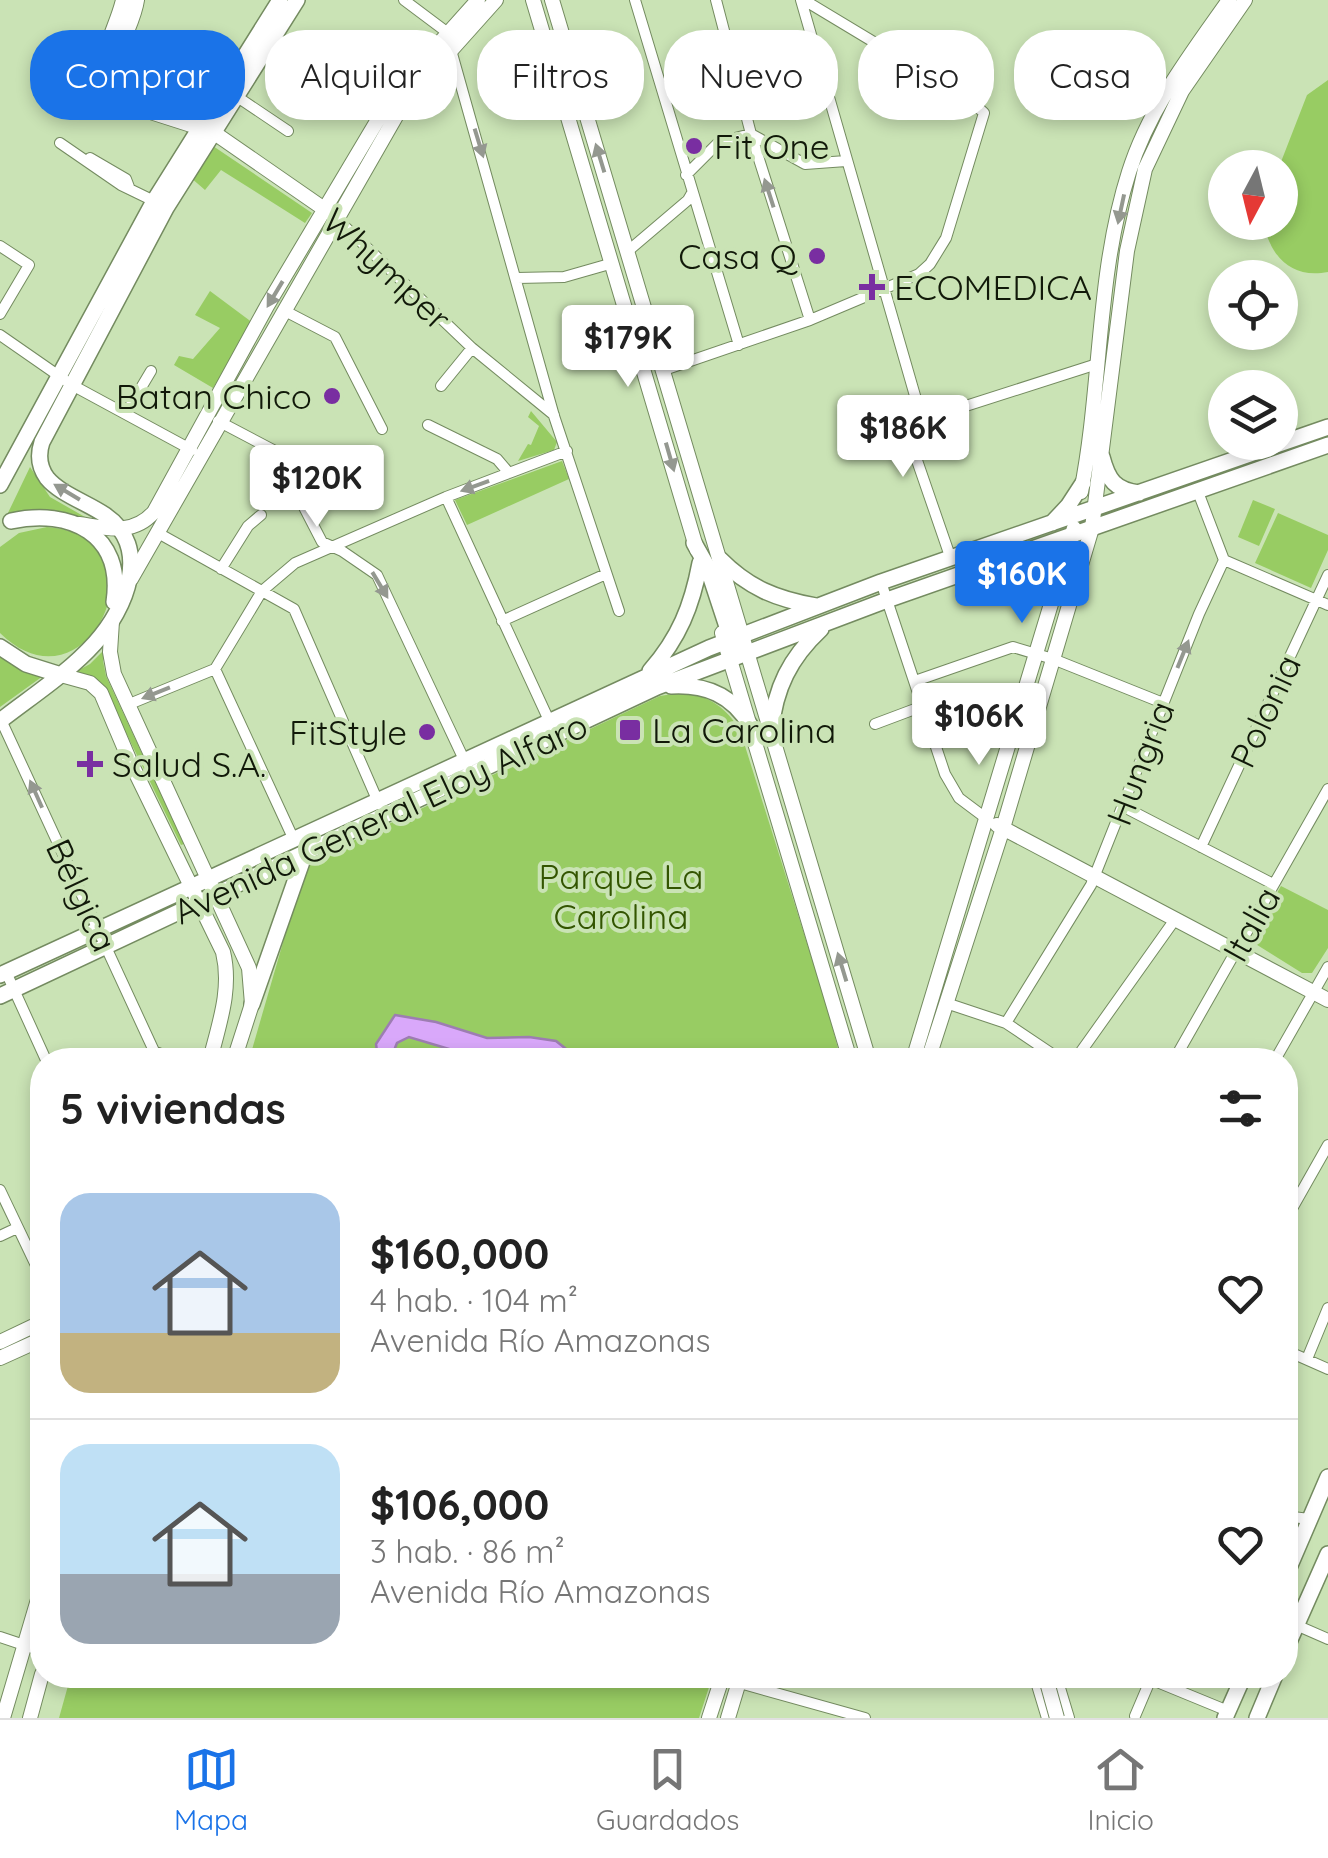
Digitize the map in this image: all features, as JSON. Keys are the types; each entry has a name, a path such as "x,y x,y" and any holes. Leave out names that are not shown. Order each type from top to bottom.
{"main road":[{"name":"Whymper","path":"123,0 102,58 106,90 116,101 133,109 205,126"},
{"name":"Whymper","path":"137,0 117,59 115,72 120,84 205,126 332,215"},
{"path":"130,580 128,545 120,530 106,515 50,482 42,469 39,451 66,380 154,201 205,126 280,0"},
{"path":"245,82 298,0"},
{"path":"451,30 478,0"},
{"path":"457,42 496,0"},
{"path":"533,0 700,563 771,730 866,1048"},
{"path":"552,0 720,560 750,726 846,1048"},
{"path":"917,1048 1073,535 1112,250 1129,172 1166,89 1229,0"},
{"path":"932,1048 1003,828 1092,528 1127,250 1145,169 1182,90 1246,0"},
{"path":"0,485 166,208 211,120"},
{"path":"214,419 285,311 380,120"},
{"path":"1,720 61,675 112,621 267,306 393,120"},
{"name":"Avenida General Eloy Alfaro","path":"212,888 294,840 548,720 650,683 820,606 1328,427"},
{"name":"Avenida General Eloy Alfaro","path":"734,645 828,622 1328,445"},
{"path":"10,521 46,518 120,530 138,524 154,512 196,452"},
{"path":"1102,458 1112,484 1139,493"},
{"path":"1048,526 1068,506 1082,483"},
{"path":"77,524 98,538 110,557 117,581 111,663 249,968 252,1004"},
{"path":"694,543 707,566 734,645"},
{"path":"1036,546 1058,553 1064,565"},
{"path":"720,560 738,578 763,593 820,606"},
{"path":"700,563 693,599 678,635 650,683 699,687 722,695 736,704 750,726"},
{"path":"771,730 786,670 828,622"},
{"path":"0,648 31,666 90,683 102,693 216,936 228,974 213,1048"},
{"name":"Avenida General Eloy Alfaro","path":"7,993 102,939 194,896 304,856 557,737 650,683"},
{"path":"987,819 1321,996"},
{"path":"238,1048 304,856"},
{"name":"Avenida General Eloy Alfaro","path":"3,974 102,939"},
{"path":"0,1342 30,1328"},
{"path":"0,1358 30,1344"},
{"path":"1298,1546 1328,1477"},
{"path":"1298,1621 1328,1554"},
{"path":"3,1718 30,1625"},
{"path":"30,1718 38,1688"},
{"path":"709,1718 719,1688"},
{"path":"728,1718 737,1688"},
{"path":"1043,1688 1056,1714"},
{"path":"1048,1688 1056,1714"},
{"path":"1055,1688 1056,1714"},
{"path":"1227,1715 1238,1688"},
{"path":"1256,1718 1269,1688"}],"street":[{"path":"404,0 444,30"},
{"path":"635,0 738,345"},
{"path":"716,0 750,134 810,320"},
{"path":"802,0 922,420"},
{"path":"664,370 810,320 885,289 919,274 940,251 984,113 970,100 802,0"},
{"path":"457,74 554,416 620,610"},
{"path":"245,102 288,131"},
{"path":"686,175 719,142 750,134 805,164 846,161"},
{"path":"60,143 85,163 154,201"},
{"path":"628,251 688,200 692,192"},
{"name":"Whymper","path":"332,215 472,348 554,416"},
{"path":"0,246 27,262 28,270 0,314"},
{"path":"516,278 564,277 612,263"},
{"path":"285,311 334,337 382,429"},
{"path":"0,335 66,380 196,452"},
{"path":"440,386 472,348"},
{"path":"951,558 912,444 912,430 922,420 1097,364"},
{"path":"126,414 150,370"},
{"path":"214,419 275,451 322,542 377,575 472,776"},
{"path":"428,425 497,459 509,473"},
{"path":"127,705 215,669 262,591 295,563 446,496 566,451"},
{"path":"1198,492 1224,560 1322,603"},
{"path":"446,496 557,737"},
{"path":"221,569 248,526 261,515"},
{"path":"158,533 294,609 385,817"},
{"name":"Hungria","path":"1006,1023 1095,874 1224,560"},
{"path":"502,620 606,574"},
{"name":"Polonia","path":"1201,847 1322,603 1328,575"},
{"path":"881,582 952,787 968,806 987,819"},
{"path":"915,681 1006,648 1037,653 1163,703"},
{"path":"215,669 294,840"},
{"path":"874,724 923,706"},
{"name":"Bélgica","path":"1,720 153,1048"},
{"name":"Italia","path":"1181,1048 1328,789"},
{"path":"1124,807 1273,884"},
{"path":"1084,1048 1176,918"},
{"path":"1284,1048 1321,996 1328,968"},
{"path":"3,974 7,993 39,1048"},
{"path":"946,1003 1006,1023 1042,1048"},
{"path":"1298,1197 1328,1145"},
{"path":"0,1190 30,1253"},
{"path":"0,1236 18,1228"},
{"path":"1307,1359 1328,1308"},
{"path":"1298,1355 1328,1369"},
{"path":"1298,1518 1309,1519"},
{"path":"1298,1626 1328,1638"},
{"path":"0,1637 30,1646"},
{"path":"769,1688 865,1718"},
{"path":"1135,1716 1146,1688"},
{"path":"1173,1688 1227,1715"}],"green space":[{"path":"1328,80 1328,272 1298,270 1298,260 1282,260 1269,240 1298,240 1298,150 1286,150 1307,95"},
{"path":"213,146 312,213 305,223 221,170 205,190 190,177"},
{"path":"210,291 253,323 213,388 174,365 179,356 193,359 220,328 195,315"},
{"path":"531,411 557,442 554,450 518,461 539,426 528,417"},
{"path":"562,461 569,479 467,525 455,500"},
{"path":"30,467 50,497 85,517 38,512 7,515"},
{"path":"1253,500 1275,509 1259,546 1238,537"},
{"path":"1278,513 1328,535 1328,550 1311,588 1255,563"},
{"path":"47,527 84,538 105,560 110,587 103,616 87,640 62,654 32,654 0,633 0,547 19,533"},
{"path":"106,648 106,676 184,844 181,845 105,690 77,671"},
{"path":"0,654 43,676 0,707"},
{"name":"Parque La Carolina","path":"685,692 703,697 729,715 740,730 838,1048 252,1048 306,863 660,696"},
{"path":"1281,886 1328,910 1328,948 1312,973 1302,973 1254,943 1253,935"},
{"path":"67,1688 709,1688 699,1718 59,1718"}],"shaded area":[{"path":"395,1015 436,1022 487,1038 556,1041 565,1048 446,1048 409,1037 395,1048 376,1048"}],"place":[{"name":"Fit One","path":"694,146"},
{"name":"Casa Q","path":"817,256"},
{"name":"ECOMEDICA","path":"872,287"},
{"name":"Batan Chico","path":"332,396"},
{"name":"La Carolina","path":"630,730"},
{"name":"FitStyle","path":"427,732"},
{"name":"Salud S.A.","path":"90,764"}]}
